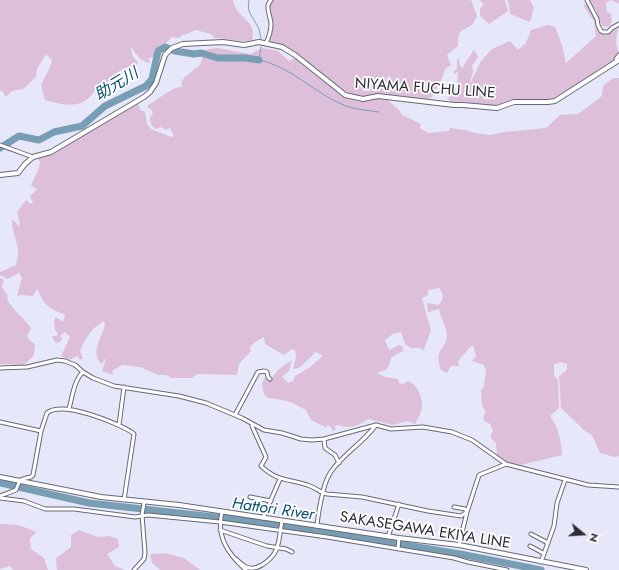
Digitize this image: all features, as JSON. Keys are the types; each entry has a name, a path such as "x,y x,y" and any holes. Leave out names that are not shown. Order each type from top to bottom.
{"main road":[{"name":"NIYAMA FUCHU LINE","path":"0,175 18,173 33,157 51,152 144,97 159,79 165,55 170,49 183,44 223,42 244,45 259,42 286,49 338,90 345,95 352,97 363,99 378,96 447,105 497,108 514,102 555,101 618,61"},
{"name":"SAKASEGAWA EKIYA LINE","path":"0,479 144,504 180,506 388,537 399,540 459,545 578,570 586,570"}],"street":[{"path":"266,43 271,26 268,8 268,3 271,0"},
{"path":"587,0 597,19 598,25 603,32 608,32 619,24"},
{"path":"618,61 616,59 619,55"},
{"path":"1,145 33,157"},
{"path":"0,368 27,367 57,360 70,363 83,372 103,382 180,396 206,403 235,415 264,430 282,433 301,439 324,439 376,425 391,429 423,427 452,432 472,440 506,464 588,485 619,487"},
{"path":"69,409 80,375 83,372"},
{"path":"235,415 258,372 268,372 268,377 270,379"},
{"path":"118,425 124,387"},
{"path":"0,497 16,490 21,479 31,477 33,475 41,431 47,413 49,411 69,409 107,420 134,434 124,500"},
{"path":"0,422 41,431"},
{"path":"253,424 252,426 266,457 261,466 269,474 280,479 311,486 323,493 362,497 428,511 461,516 467,512"},
{"path":"317,526 325,483 329,474 376,425"},
{"path":"324,439 325,448 335,455 340,463"},
{"path":"459,545 467,512 479,475 506,464"},
{"path":"263,518 280,479"},
{"path":"541,562 554,526 557,502 565,480"},
{"path":"0,497 24,501 45,510 74,509 135,516 143,513 220,521 454,558 507,570"},
{"path":"250,497 271,500"},
{"path":"134,570 144,559 145,553 144,504"},
{"path":"388,537 399,504"},
{"path":"454,507 465,509 467,512"},
{"path":"222,513 220,530 225,546 246,570"},
{"path":"236,560 246,567 252,568 258,567 273,558 278,548 282,522"},
{"path":"220,530 267,546 292,552"},
{"path":"531,534 548,544"},
{"path":"398,549 399,540"},
{"path":"530,546 543,553"}],"shaded area":[{"path":"0,0 233,0 238,12 252,28 252,40 238,41 214,38 211,34 196,30 184,35 183,34 179,38 171,37 157,50 154,56 148,59 150,61 149,63 141,59 131,47 131,52 138,62 135,68 120,71 110,82 97,85 88,99 82,103 68,105 45,100 41,85 52,60 46,54 37,69 36,77 23,89 12,91 6,97 0,90"},
{"path":"273,0 471,0 477,16 473,24 460,32 458,37 458,46 447,55 451,65 445,69 443,77 432,97 425,101 377,94 363,97 355,96 340,88 294,53 280,45 268,41 272,24 269,6"},
{"path":"480,0 505,0 508,11 489,24 480,16 480,8 484,5"},
{"path":"507,0 530,0 534,8 530,22 510,14"},
{"path":"589,0 611,0 606,3 607,12 611,13 612,21 609,27 602,26 596,10"},
{"path":"611,0 619,0 619,4"},
{"path":"587,4 596,18 600,32 604,35 619,27 616,43 619,54 613,62 557,98 540,100 522,99 492,106 453,104 447,98 454,93 457,87 458,72 454,74 453,72 457,69 457,59 459,59 460,66 463,68 474,50 478,57 472,66 473,72 471,82 481,61 492,49 510,41 518,50 526,43 531,30 548,25 555,27 562,45 566,63 596,36 594,21 583,5"},
{"path":"218,48 250,54 263,48 278,51 289,61 294,58 345,98 359,102 377,98 386,99 399,110 402,115 421,124 420,128 428,133 449,131 450,128 490,135 504,132 546,128 560,115 578,114 602,96 603,86 613,78 619,78 619,456 614,457 600,453 592,435 585,431 561,408 559,376 567,370 567,364 560,362 554,364 554,376 558,380 559,408 550,416 556,425 562,455 521,465 507,462 497,455 496,443 490,437 493,430 490,424 484,421 483,416 486,413 482,405 481,390 484,387 486,370 484,365 472,361 476,356 473,345 458,361 459,366 451,366 447,373 441,370 438,358 445,345 447,332 439,309 428,312 427,303 439,305 443,296 439,288 428,290 428,295 422,298 431,331 423,351 420,348 411,348 405,344 401,332 393,334 385,340 389,350 399,345 403,347 403,351 392,357 387,369 377,373 385,377 398,379 399,383 403,384 408,381 414,385 420,394 422,405 421,413 415,424 407,421 393,425 368,419 353,426 346,427 337,425 334,427 336,429 333,431 331,427 327,425 327,428 311,420 306,410 295,404 266,397 262,383 265,378 268,381 271,381 282,366 292,360 289,371 282,377 288,383 293,381 295,376 309,368 323,356 316,352 299,368 293,369 296,357 295,350 292,349 284,355 265,344 264,337 250,347 251,351 239,364 237,375 197,374 192,378 172,378 166,375 158,375 140,367 122,365 112,371 113,375 102,371 106,359 102,364 98,360 96,350 105,325 104,321 92,330 84,342 80,351 83,358 80,360 78,356 69,360 61,356 70,337 65,332 60,336 62,338 60,342 56,343 52,337 58,335 55,330 54,321 56,317 63,322 65,315 48,306 37,289 33,296 17,296 22,278 19,273 7,279 0,275 0,272 16,265 18,250 12,219 19,226 20,224 17,212 26,200 31,204 33,203 30,196 37,189 31,186 38,171 40,162 37,158 47,156 137,102 141,110 145,112 147,124 151,129 171,137 174,136 170,128 166,130 161,127 156,129 153,127 150,116 153,115 151,109 148,108 148,105 169,91 182,87 184,78 199,66 204,50"},
{"path":"0,278 4,280 2,287 8,296 7,299 9,303 31,328 27,336 30,341 35,344 34,355 24,365 0,364"},
{"path":"0,524 18,525 37,532 30,538 31,549 44,558 48,570 13,570 10,566 0,569"},
{"path":"79,530 98,537 109,536 118,539 119,547 107,554 115,566 125,570 57,570 56,558 71,547 71,535"},
{"path":"165,553 184,558 200,570 160,570 152,563 150,554"}],"waterway":[{"path":"249,0 248,8 259,28 261,39"},
{"name":"助元川","path":"0,148 19,136 39,140 54,132 82,126 105,106 146,86 152,79 158,51 165,47 175,51 194,54 201,53 218,58 245,58 259,60"},
{"path":"261,47 259,60 282,68 324,95 346,106 379,112"},
{"name":"Hattori River","path":"0,483 89,503 277,524 460,554 541,570"}]}
